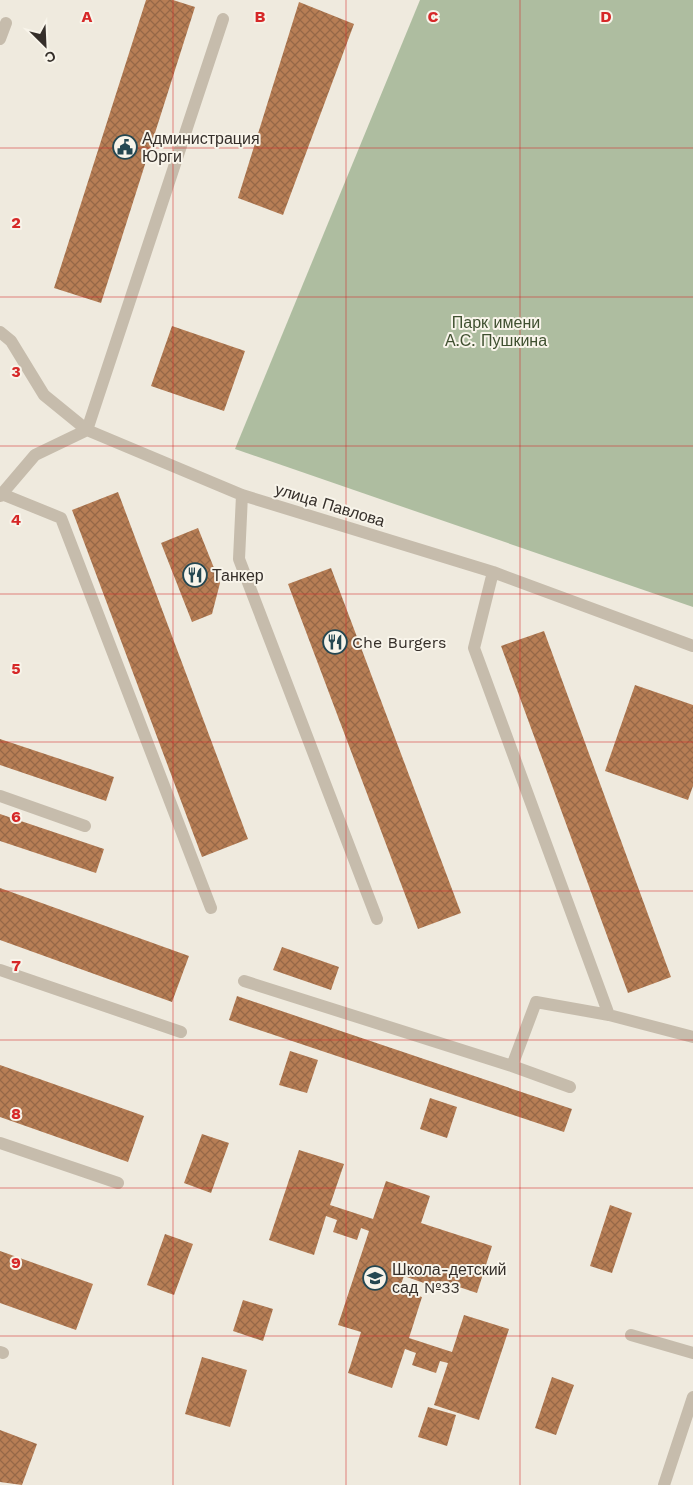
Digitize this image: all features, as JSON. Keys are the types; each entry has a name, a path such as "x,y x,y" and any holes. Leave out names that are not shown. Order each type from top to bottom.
{"street":[{"path":"211,908 61,518 1,495 35,455 87,430 223,19"},
{"path":"0,39 6,22"},
{"name":"улица Павлова","path":"0,332 11,341 44,396 87,430 242,495 493,572 693,646"},
{"path":"242,495 239,559 377,919"},
{"path":"493,572 474,648 609,1015"},
{"path":"0,796 85,826"},
{"path":"0,970 181,1032"},
{"path":"244,980 512,1066 570,1087"},
{"path":"512,1066 536,1002 609,1015 693,1037"},
{"path":"0,1143 118,1183"},
{"path":"631,1335 693,1353"},
{"path":"664,1485 693,1398"}],"green space":[{"name":"Парк имени А.С. Пушкина","path":"420,0 693,0 693,607 235,449"}],"building":[{"name":"Администрация Юрги","path":"146,0 173,0 195,7 101,303 54,288"},
{"path":"299,2 354,24 283,215 238,198"},
{"path":"172,326 245,351 224,411 151,386"},
{"path":"118,492 248,839 202,857 72,510"},
{"path":"198,528 220,583 212,614 192,622 161,543"},
{"path":"331,568 461,913 418,929 288,584"},
{"path":"544,631 671,977 628,993 501,646"},
{"path":"635,685 693,705 693,786 688,800 605,771"},
{"path":"0,739 114,777 106,801 0,765"},
{"path":"0,814 104,849 96,873 0,841"},
{"path":"0,888 189,956 172,1002 0,940"},
{"path":"282,947 339,967 331,990 273,970"},
{"path":"237,996 572,1109 564,1132 229,1020"},
{"path":"290,1051 318,1060 307,1093 279,1085"},
{"path":"0,1065 144,1116 128,1162 0,1117"},
{"path":"430,1098 457,1107 447,1138 420,1129"},
{"path":"202,1134 229,1143 211,1193 184,1183"},
{"path":"299,1150 344,1164 330,1205 373,1219 386,1181 430,1196 421,1223 492,1246 477,1293 441,1281 438,1288 404,1276 399,1290 422,1297 409,1338 452,1352 464,1315 509,1329 479,1420 434,1405 448,1363 440,1361 436,1373 412,1365 416,1353 405,1349 392,1388 348,1373 361,1332 338,1325 369,1231 361,1228 357,1240 333,1232 337,1220 326,1216 314,1255 269,1240"},
{"path":"610,1205 632,1213 612,1273 590,1266"},
{"path":"165,1234 193,1244 174,1295 147,1285"},
{"path":"0,1251 93,1284 76,1330 0,1303"},
{"path":"243,1300 273,1309 263,1341 233,1331"},
{"path":"202,1357 247,1370 230,1427 185,1414"},
{"path":"552,1377 574,1385 556,1435 535,1428"},
{"path":"428,1407 456,1415 447,1446 418,1437"},
{"path":"0,1430 37,1444 22,1485 0,1482"}],"place":[{"name":"Администрация Юрги","path":"125,147"},
{"name":"Танкер","path":"195,575"},
{"name":"Che Burgers","path":"335,642"},
{"name":"Школа-детский сад №33","path":"375,1278"}]}
